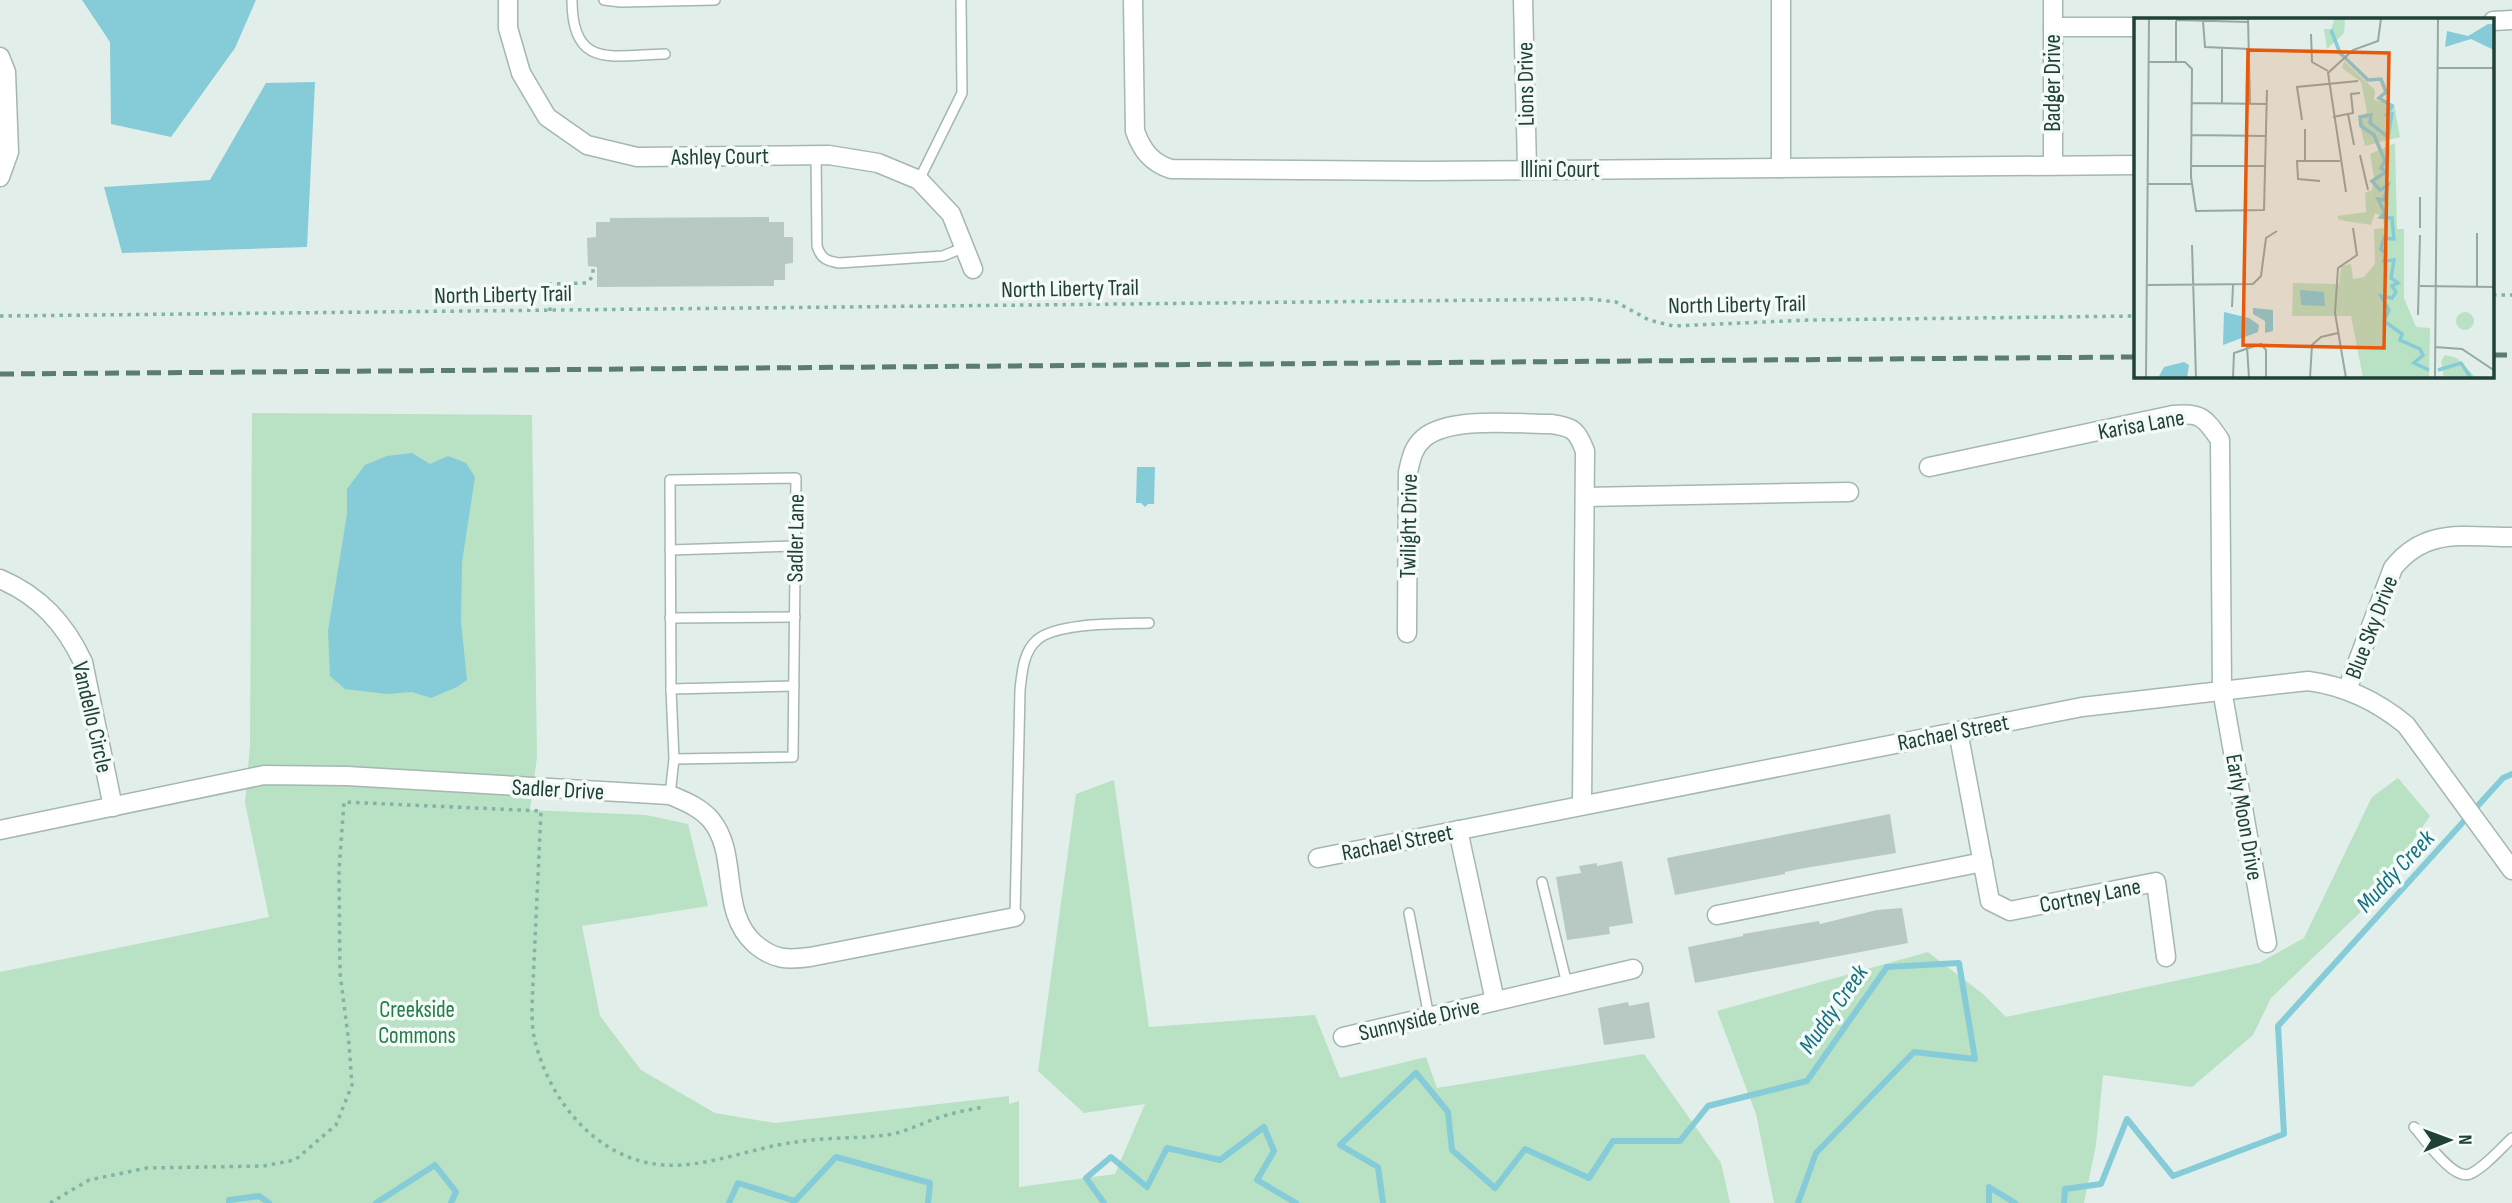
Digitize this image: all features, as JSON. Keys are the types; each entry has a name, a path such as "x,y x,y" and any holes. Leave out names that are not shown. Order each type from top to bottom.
{"street":[{"name":"Ashley Court","path":"508,0 508,27 521,73 547,117 587,145 637,157 816,155 878,163 919,180 951,214 973,269"},
{"name":"Illini Court","path":"1133,0 1135,131 1140,145 1152,160 1163,167 1192,171 2134,165"},
{"name":"Lions Drive","path":"1523,0 1527,168"},
{"path":"1781,0 1781,168"},
{"name":"Badger Drive","path":"2053,0 2053,165"},
{"path":"2494,22 2512,20"},
{"path":"2053,27 2134,27"},
{"path":"0,57 6,72 9,152 0,177"},
{"name":"Karisa Lane","path":"1929,467 2173,415 2193,413 2208,422 2220,440 2222,690"},
{"name":"Twilight Drive","path":"1406,633 1408,472 1412,454 1422,439 1437,429 1455,424 1551,424 1567,426 1578,434 1585,451 1582,806"},
{"path":"1585,497 1849,492"},
{"name":"Blue Sky Drive","path":"2347,690 2393,568 2405,552 2420,542 2442,537 2512,537"},
{"name":"Vandello Circle","path":"0,579 15,585 39,601 56,618 72,640 83,662 113,807"},
{"name":"Rachael Street","path":"1318,858 2082,707 2308,681 2347,690 2386,709 2406,725 2507,864"},
{"name":"Early Moon Drive","path":"2222,690 2267,943"},
{"name":"Cortney Lane","path":"1958,731 1990,901 2010,911 2156,882 2166,957"},
{"name":"Sadler Drive","path":"0,830 234,780 287,774 670,794 696,807 712,821 721,841 736,919 745,936 762,950 785,960 1015,916"},
{"name":"Sunnyside Drive","path":"1458,830 1496,1001"},
{"path":"1717,915 1983,862"},
{"name":"Sunnyside Drive","path":"1343,1037 1633,969"}],"lane":[{"path":"572,0 572,24 579,41 597,55 665,54"},
{"path":"604,0 715,0"},
{"path":"919,180 962,93 961,0"},
{"path":"816,155 817,246 820,255 827,261 839,263 943,256 966,247"},
{"name":"Sadler Lane","path":"670,794 674,759 670,480 796,478 793,757 674,759"},
{"path":"670,550 795,546"},
{"path":"670,618 794,617"},
{"path":"1015,916 1020,690 1023,666 1028,653 1037,640 1051,632 1092,625 1149,623"},
{"path":"671,689 794,686"},
{"path":"1542,881 1567,984"},
{"path":"1409,913 1429,1017"},
{"path":"2414,1127 2451,1169 2461,1175 2470,1174 2512,1138"}],"path":[{"path":"550,311 550,284 586,283 593,276 593,266"},
{"path":"2494,295 2512,295"},
{"name":"North Liberty Trail","path":"0,316 1590,299 1616,302 1649,320 1673,326 1810,320 2134,316"},
{"path":"50,1203 89,1180 147,1168 263,1166 295,1160 336,1125 352,1085 340,973 339,870 344,802 541,811 533,1034 541,1064 565,1108 603,1143 622,1154 665,1165 685,1164 796,1142 889,1135 944,1115 983,1107"}],"green space":[{"name":"Creekside Commons","path":"252,413 532,415 537,757 530,810 646,815 688,824 708,906 582,926 600,1016 641,1070 715,1113 775,1123 1009,1096 1009,1104 1019,1101 1019,1187 1115,1174 1145,1104 1084,1113 1038,1071 1076,794 1114,780 1149,1027 1315,1015 1340,1078 1426,1057 1437,1088 1644,1054 1721,1163 1730,1203 0,1203 0,972 269,917 245,803 250,746"},
{"path":"2398,778 2430,816 2369,904 2271,998 2253,1035 2192,1087 2103,1075 2096,1145 2084,1203 1774,1203 1756,1114 1717,1011 1928,952 1983,994 2006,1017 2259,963 2304,938 2372,797"}],"water":[{"path":"82,0 256,0 235,48 171,137 111,124 110,42"},
{"path":"315,82 307,247 122,253 104,187 210,180 266,83"},
{"path":"412,453 430,464 448,456 466,463 475,477 462,562 461,622 467,680 431,698 412,692 387,694 345,689 330,676 328,631 347,514 347,489 365,465 387,456"},
{"path":"1137,467 1155,467 1154,504 1145,507 1136,503"}],"building":[{"path":"769,217 769,222 784,222 784,237 793,237 793,263 785,264 785,280 774,280 774,286 597,287 597,267 588,266 587,238 596,237 596,222 610,222 610,218"},
{"path":"1890,814 1896,853 1805,868 1675,895 1667,858"},
{"path":"1622,861 1633,923 1609,927 1610,934 1567,940 1556,877 1581,873 1579,866"},
{"path":"1902,908 1908,943 1695,983 1688,947 1743,934 1819,921 1820,924 1877,910"},
{"path":"1628,1002 1629,1006 1649,1002 1655,1038 1604,1045 1598,1008"}],"waterway":[{"name":"Muddy Creek","path":"2064,1203 2065,1189 2101,1184 2127,1119 2173,1176 2284,1134 2278,1026 2503,778 2512,774"},
{"name":"Muddy Creek","path":"1383,1203 1378,1167 1340,1145 1416,1073 1448,1112 1452,1150 1495,1188 1525,1149 1589,1178 1613,1141 1680,1141 1708,1106 1807,1081 1887,967 1959,963 1975,1059 1914,1052 1816,1153 1798,1203"},
{"name":"Muddy Creek","path":"1104,1203 1086,1178 1111,1157 1147,1187 1167,1148 1220,1160 1264,1127 1274,1151 1257,1180 1296,1203"},
{"name":"Muddy Creek","path":"729,1203 738,1183 795,1201 836,1157 930,1183 928,1203"},
{"name":"Muddy Creek","path":"376,1203 435,1165 456,1192 451,1203"},
{"name":"Muddy Creek","path":"1989,1203 1989,1187 2015,1203"},
{"name":"Muddy Creek","path":"229,1203 229,1200 259,1196 269,1203"}],"railway":[{"path":"2494,355 2512,355"},
{"path":"0,374 2134,357"}]}
